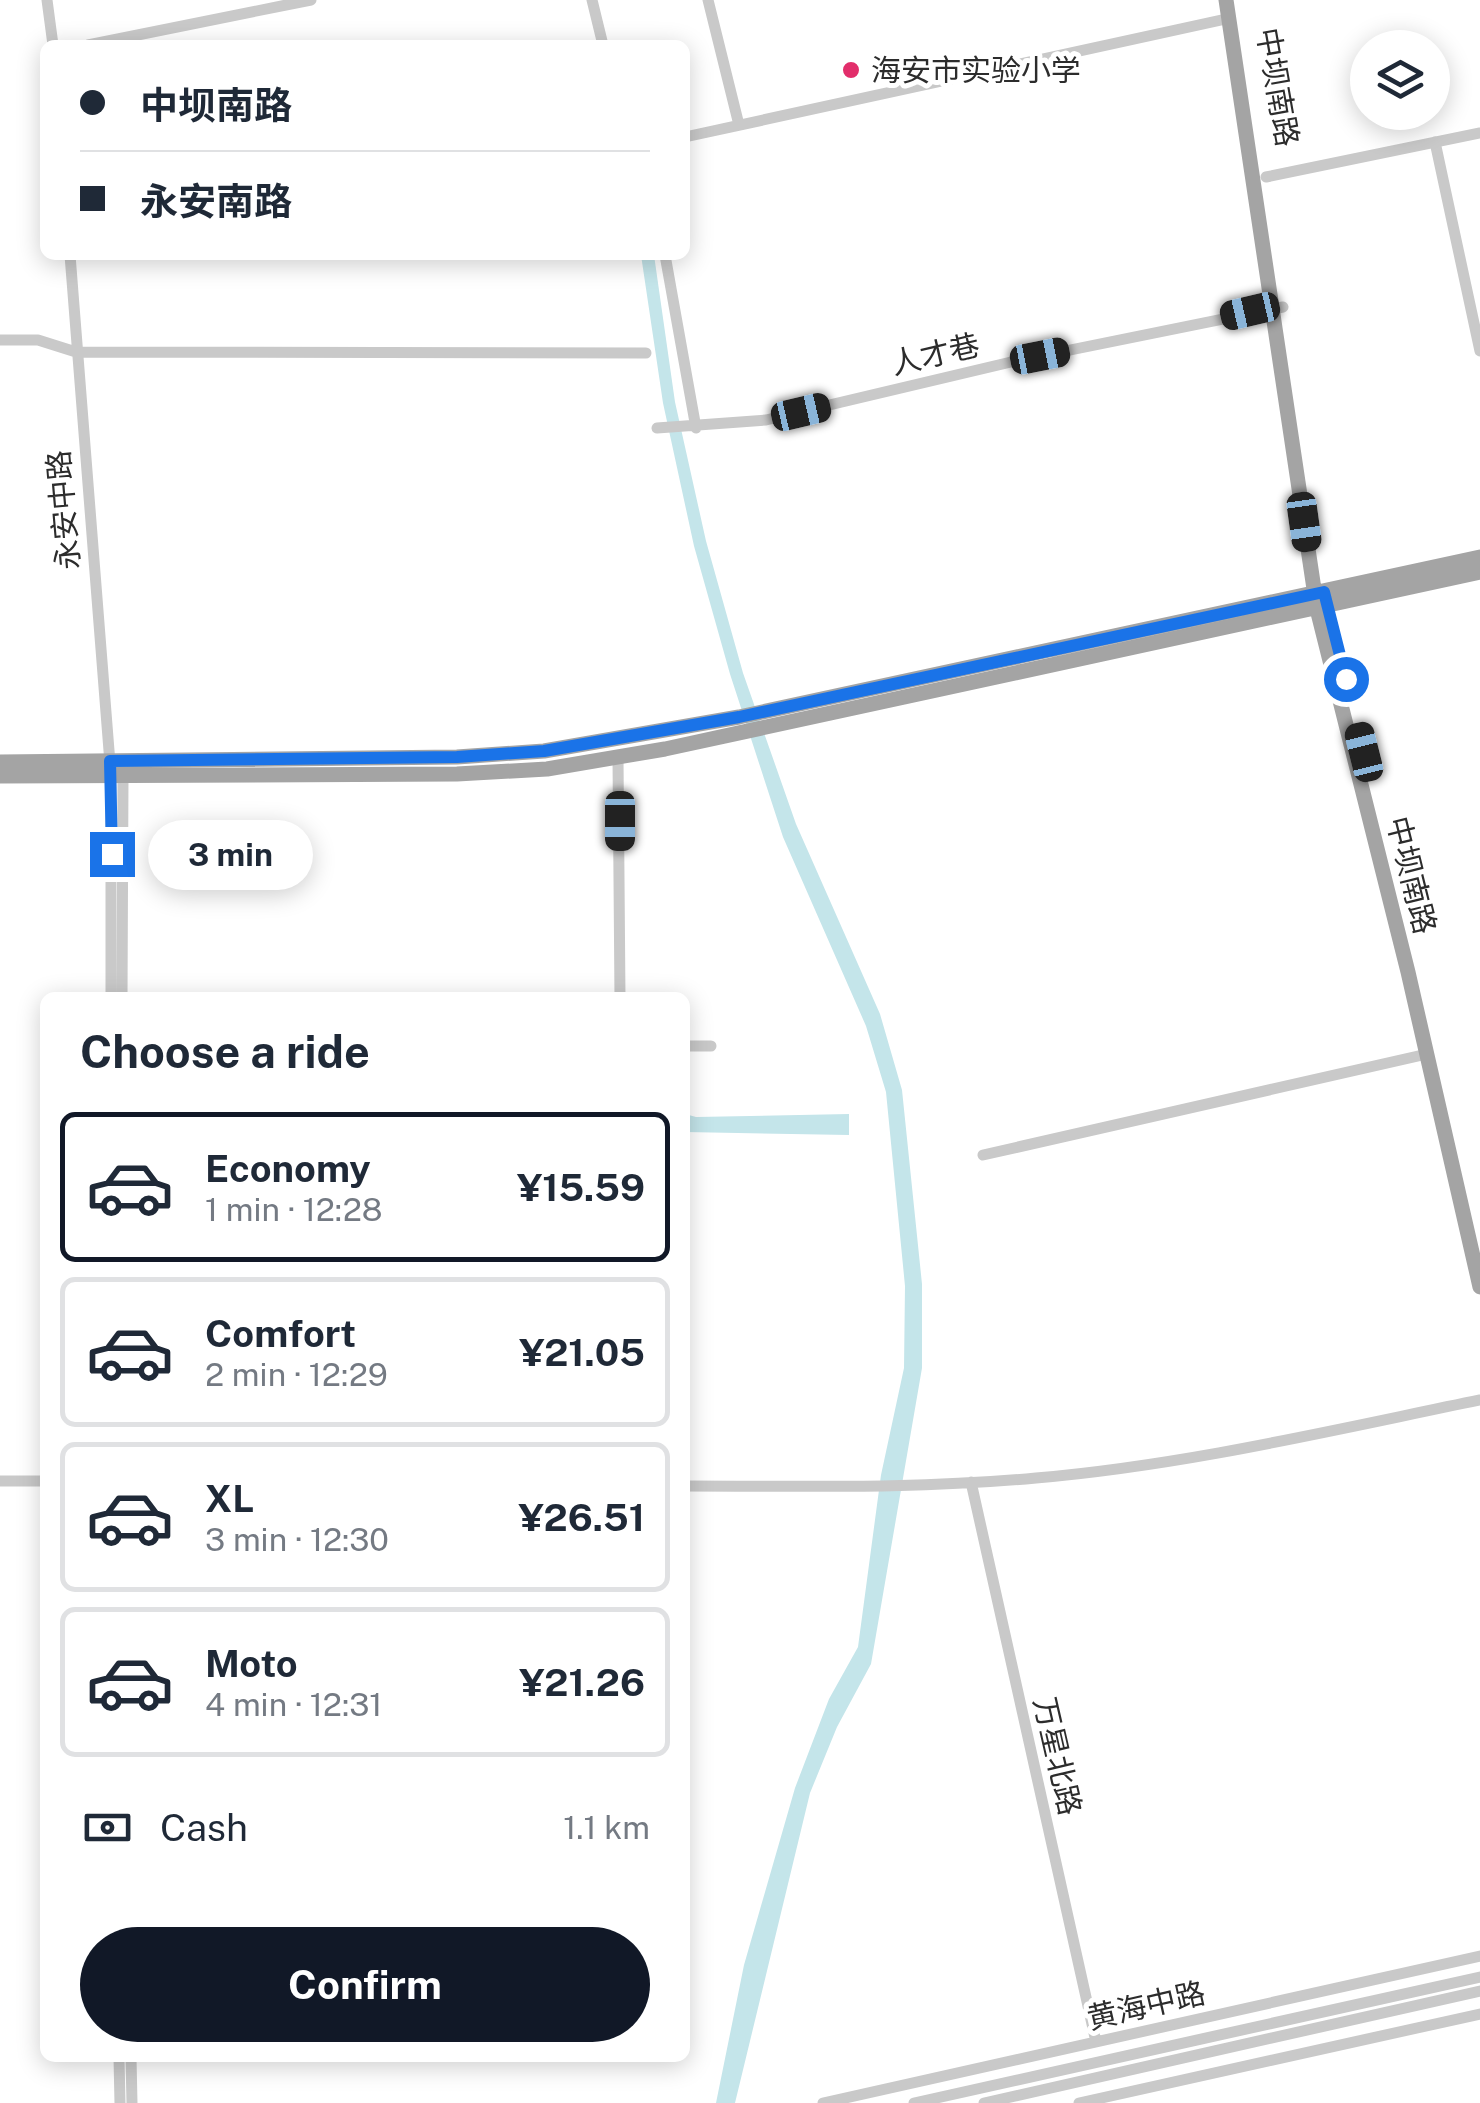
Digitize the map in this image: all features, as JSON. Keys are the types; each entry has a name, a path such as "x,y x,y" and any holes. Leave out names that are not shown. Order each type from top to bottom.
{"main road":[{"name":"中坝南路","path":"1225,0 1321,600 1480,1287"},
{"name":"中坝南路","path":"1236,0 1266,177 1321,600 1418,970 1480,1240"},
{"path":"0,776 509,754 743,724 769,728 1321,600 1480,558"},
{"path":"0,762 115,771 457,774 618,759 743,724 764,711 1480,572"}],"street":[{"path":"47,0 52,40"},
{"path":"113,40 312,0"},
{"path":"592,0 603,40"},
{"path":"708,0 739,124"},
{"path":"1225,0 1235,84 1249,86"},
{"path":"690,136 1226,20"},
{"path":"1266,177 1480,132"},
{"path":"1435,142 1480,351"},
{"name":"永安中路","path":"70,260 115,771"},
{"path":"666,260 694,428"},
{"name":"人才巷","path":"659,428 766,420 1011,362 1283,307"},
{"path":"0,340 38,340 76,352 646,353"},
{"path":"618,759 620,992"},
{"path":"110,992 115,771"},
{"path":"115,771 122,992"},
{"path":"690,1046 711,1046"},
{"path":"984,1155 1428,1054"},
{"path":"690,1486 905,1486 1036,1478 1220,1454 1480,1400"},
{"path":"0,1481 40,1481"},
{"name":"万星北路","path":"971,1482 1096,2042"},
{"name":"黄海中路","path":"822,2103 1480,1956"},
{"name":"黄海中路","path":"914,2103 1480,1977"},
{"path":"1321,1992 1325,2011"},
{"path":"1080,2103 1112,2099 1478,2014 1476,1992"},
{"name":"黄海中路","path":"984,2103 1476,1992"},
{"path":"120,2062 120,2103"},
{"path":"131,2062 132,2103"},
{"path":"991,2065 994,2085"}],"water":[{"path":"642,260 655,260 675,402 706,541 743,673 796,824 880,1014 902,1090 922,1284 922,1368 871,1664 837,1727 810,1793 735,2103 716,2103 744,1965 795,1788 829,1699 858,1647 881,1475 904,1368 905,1286 886,1092 866,1026 783,837 730,674 694,546 663,403"},
{"path":"849,1114 849,1135 690,1132 690,1115"}],"place":[{"name":"海安市实验小学","path":"851,70"}],"route":[{"path":"112,854 110,761 457,757 544,751 739,717 1324,592 1346,679"}]}
